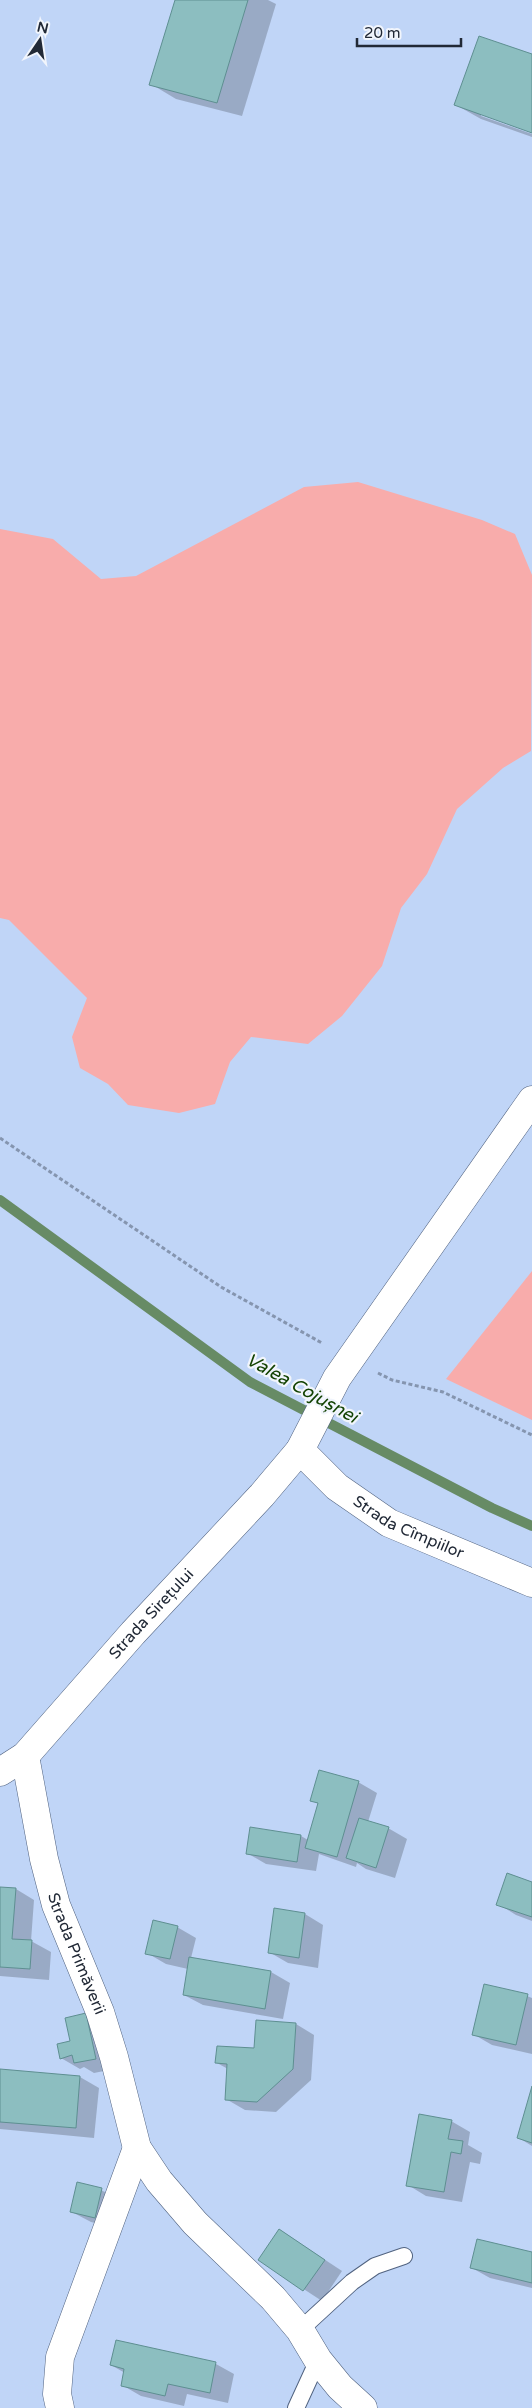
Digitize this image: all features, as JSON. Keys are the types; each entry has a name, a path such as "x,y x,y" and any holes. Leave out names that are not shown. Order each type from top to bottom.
{"street":[{"name":"Strada Sirețului","path":"0,1772 25,1756 133,1632 262,1495 300,1450 344,1369 532,1100"},
{"name":"Strada Cîmpiilor","path":"300,1450 337,1487 389,1523 532,1583"},
{"name":"Strada Primăverii","path":"25,1756 44,1859 56,1905 100,2012 114,2057 137,2148 159,2181 196,2223 273,2298 300,2330 318,2360 340,2387 363,2408"},
{"path":"60,2408 57,2394 60,2357 137,2148"}],"lane":[{"path":"300,2330 352,2282 375,2266 404,2256"},
{"path":"296,2408 318,2360"}],"path":[{"path":"0,1138 344,1369 443,1392 532,1435"}],"shaded area":[{"path":"358,482 482,520 515,534 532,575 531,751 503,768 457,809 427,874 401,908 382,966 342,1016 308,1044 251,1037 230,1062 215,1104 179,1113 128,1105 108,1084 80,1068 72,1037 87,998 9,920 0,918 0,529 53,539 101,579 136,576 304,487"},
{"path":"532,1271 532,1420 446,1379"}],"building":[{"path":"175,0 248,0 217,103 149,85"},
{"path":"479,36 532,54 532,133 454,105"},
{"path":"319,1770 359,1781 337,1857 305,1848 318,1803 310,1801"},
{"path":"359,1818 389,1827 376,1868 346,1858"},
{"path":"250,1827 301,1835 297,1862 246,1854"},
{"path":"507,1873 532,1882 532,1917 496,1905"},
{"path":"0,1887 16,1888 12,1939 32,1940 30,1969 0,1967"},
{"path":"274,1908 305,1913 299,1958 268,1953"},
{"path":"153,1920 178,1926 170,1959 145,1954"},
{"path":"189,1957 271,1971 265,2009 183,1995"},
{"path":"484,1984 528,1994 516,2045 472,2035"},
{"path":"86,2013 96,2059 74,2063 72,2055 60,2059 57,2044 70,2041 65,2018"},
{"path":"256,2020 296,2023 293,2069 257,2102 225,2100 227,2064 215,2063 217,2046 254,2048"},
{"path":"0,2069 80,2076 76,2128 0,2122"},
{"path":"532,2086 532,2143 517,2138"},
{"path":"419,2114 452,2120 448,2139 463,2141 461,2154 451,2152 444,2192 406,2186"},
{"path":"77,2182 102,2188 95,2218 70,2212"},
{"path":"279,2229 325,2260 303,2291 258,2260"},
{"path":"477,2239 532,2252 532,2283 470,2268"},
{"path":"116,2340 216,2362 210,2393 168,2384 165,2396 121,2386 124,2369 110,2365"}],"waterway":[{"name":"Valea Cojușnei","path":"0,1200 250,1382 492,1508 532,1526"}]}
